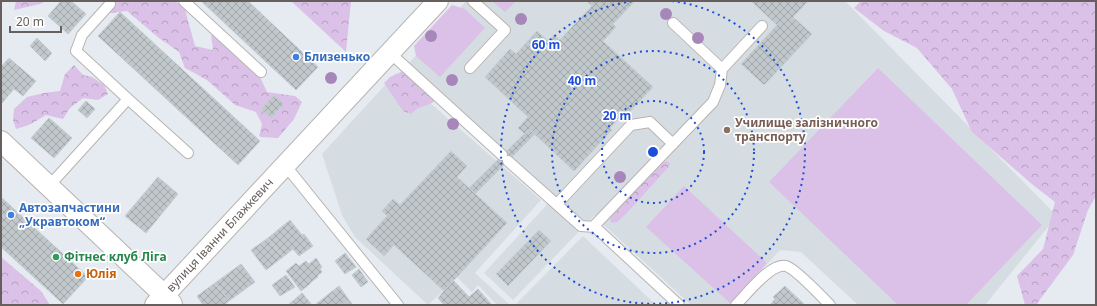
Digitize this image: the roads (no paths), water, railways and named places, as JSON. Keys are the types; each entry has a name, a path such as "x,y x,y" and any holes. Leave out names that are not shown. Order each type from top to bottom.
{"street":[{"name":"вулиця Іванни Блажкевич","path":"164,302 285,165 438,1"},
{"path":"1,141 49,186 164,302"}],"lane":[{"path":"184,1 261,72"},
{"path":"470,68 505,30 474,1"},
{"path":"110,4 82,35 76,51 188,153"},
{"path":"673,23 722,69"},
{"path":"593,227 713,102 720,85 722,69 762,26"},
{"path":"390,53 581,226 595,227 679,305"},
{"path":"49,186 128,99"},
{"path":"557,204 631,125 650,122 673,144"},
{"path":"285,165 398,305"},
{"path":"736,305 766,274 775,268 784,266 793,269 830,305"}],"place":[{"name":"Близенько","path":"296,57"},
{"name":"Училище залізничного транспорту","path":"727,130"},
{"name":"Автозапчастини „Укравтоком“","path":"11,215"},
{"name":"Фітнес клуб Ліга","path":"56,257"},
{"name":"Юлія","path":"78,274"}]}
